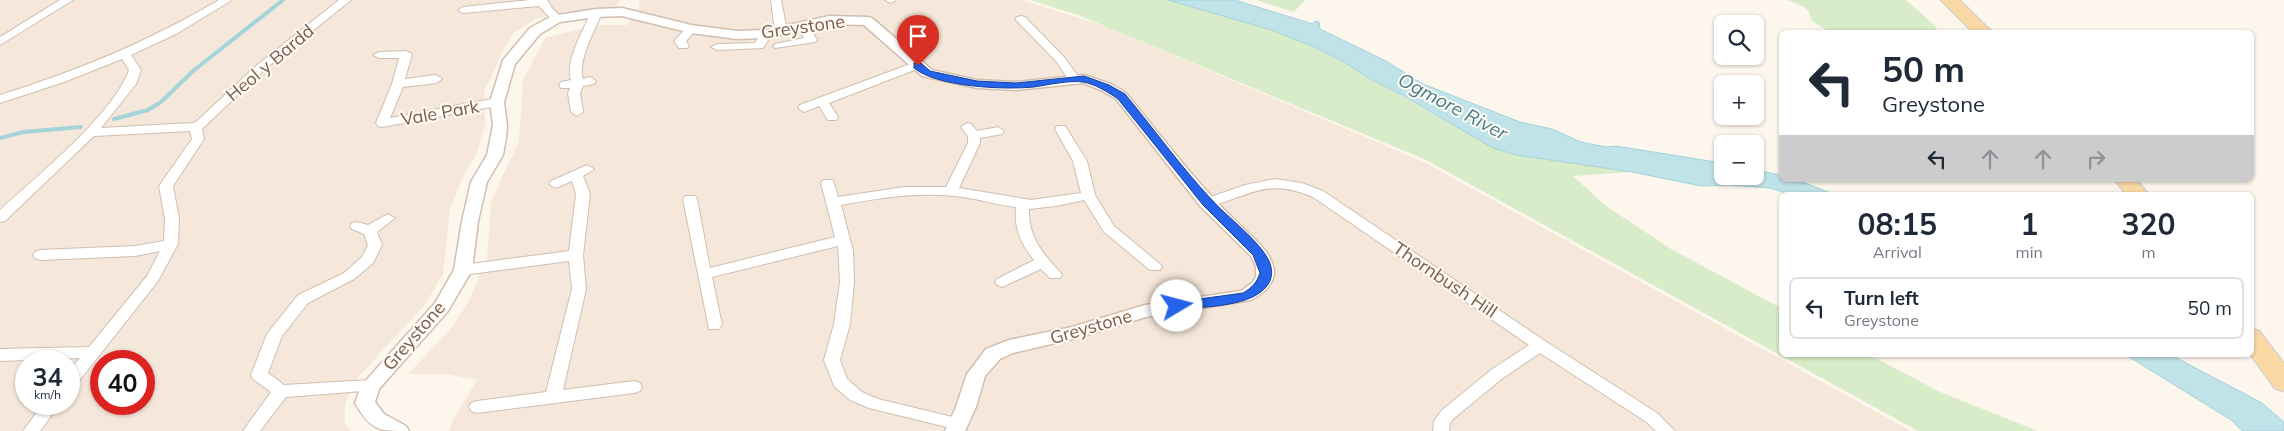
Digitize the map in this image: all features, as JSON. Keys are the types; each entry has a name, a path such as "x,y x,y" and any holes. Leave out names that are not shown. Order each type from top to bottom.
{"main road":[{"path":"1949,0 1980,30"},
{"path":"2127,182 2136,192"},
{"path":"2254,341 2284,382"}],"street":[{"path":"0,42 68,0"},
{"path":"0,99 96,68 170,33 227,0"},
{"name":"Heol y Bardd","path":"195,128 260,68 346,0"},
{"path":"718,47 760,46 773,32 776,0"},
{"path":"470,13 542,1 557,19"},
{"name":"Greystone","path":"398,431 377,419 365,403 370,386 442,307 463,270 470,221 479,182 495,155 499,137 500,125 497,102 508,63 535,31 557,19 596,13 622,12 691,30 737,35 773,32 829,20 867,21 927,73 977,84 1016,86 1074,79 1093,81 1121,96 1207,203 1257,252 1263,261 1266,273 1263,281 1255,291 1232,300 1144,311 1073,334 1009,347 993,354 976,374 966,407 957,427"},
{"path":"584,82 575,73 576,63 596,13"},
{"path":"1021,19 1060,59 1074,79"},
{"path":"778,46 811,40 803,26"},
{"path":"683,46 680,41 691,30"},
{"name":"Vale Park","path":"379,55 406,54 398,84 380,130 497,102"},
{"path":"0,218 91,132 134,77 135,70 125,55"},
{"path":"804,108 918,66"},
{"name":"Vale Park","path":"398,84 436,79"},
{"path":"564,85 584,82"},
{"path":"577,112 574,93 584,82"},
{"path":"823,102 832,117"},
{"path":"91,132 195,128 198,139 166,186 172,218 171,244 153,278 94,350"},
{"path":"1062,129 1080,161 1088,195 1109,229 1156,267"},
{"path":"950,191 974,143 970,131 998,131"},
{"path":"553,398 579,290 576,255 583,194 582,172 556,184"},
{"name":"Thornbush Hill","path":"1207,203 1270,182 1299,184 1318,194 1540,345 1651,416 1667,431"},
{"path":"828,183 846,252 847,282 842,324 832,360 840,382 856,396 876,404 957,427"},
{"path":"833,202 898,191 950,191 1023,204 1040,204 1088,195"},
{"path":"690,199 714,325"},
{"path":"1023,204 1021,220 1026,240 1055,275"},
{"path":"370,386 281,391 259,375 275,334 303,299 350,276 368,260 375,244 363,228 388,218"},
{"path":"704,274 842,240"},
{"path":"40,255 135,251 171,244"},
{"path":"463,270 576,255"},
{"path":"1002,282 1043,262"},
{"path":"1441,431 1442,421 1448,414 1497,374 1540,345"},
{"path":"0,355 90,352"},
{"path":"80,368 90,355"},
{"path":"477,407 634,387"},
{"path":"251,431 281,391"},
{"path":"30,431 43,415"}],"shaded area":[{"path":"0,0 620,0 617,7 538,18 515,32 508,41 484,92 485,124 477,153 461,181 450,210 443,274 425,305 359,376 345,404 345,424 351,431 0,431"},
{"path":"639,0 1023,0 1107,27 1424,162 1911,431 449,431 453,420 477,380 447,374 408,374 448,332 468,303 487,259 491,202 519,141 523,80 545,38 595,25 627,25 639,8"}],"green space":[{"path":"1030,0 1168,0 1271,30 1312,46 1346,63 1433,114 1516,155 1632,172 1573,176 1606,206 1671,249 1779,307 1779,354 1426,160 1078,15"},
{"path":"1256,0 1305,0 1294,12"},
{"path":"1788,0 1906,0 1938,30 1827,30 1812,21 1809,12 1804,7"},
{"path":"1784,357 1874,357 1940,392 2038,431 1918,431"}],"water":[{"name":"Ogmore River","path":"1168,0 1235,0 1313,24 1315,21 1319,22 1320,29 1386,61 1423,84 1520,122 1552,129 1581,142 1714,162 1714,185 1729,185 1701,186 1632,172 1516,155 1493,148 1402,95 1372,80 1346,63 1312,46 1271,30"},
{"path":"1764,172 1779,175 1779,182 1802,182 1828,192 1783,192 1770,188 1729,185 1764,185"},
{"path":"2129,357 2175,357 2262,403 2284,422 2284,431 2242,431 2231,420"}],"waterway":[{"path":"114,119 148,110 161,102 193,71 283,0"},
{"path":"0,138 23,132 81,127"}],"route":[{"path":"918,66 927,73 977,84 1016,86 1084,79 1093,81 1121,96 1207,203 1257,252 1263,261 1266,273 1263,281 1255,291 1246,296 1232,300 1177,306"}]}
